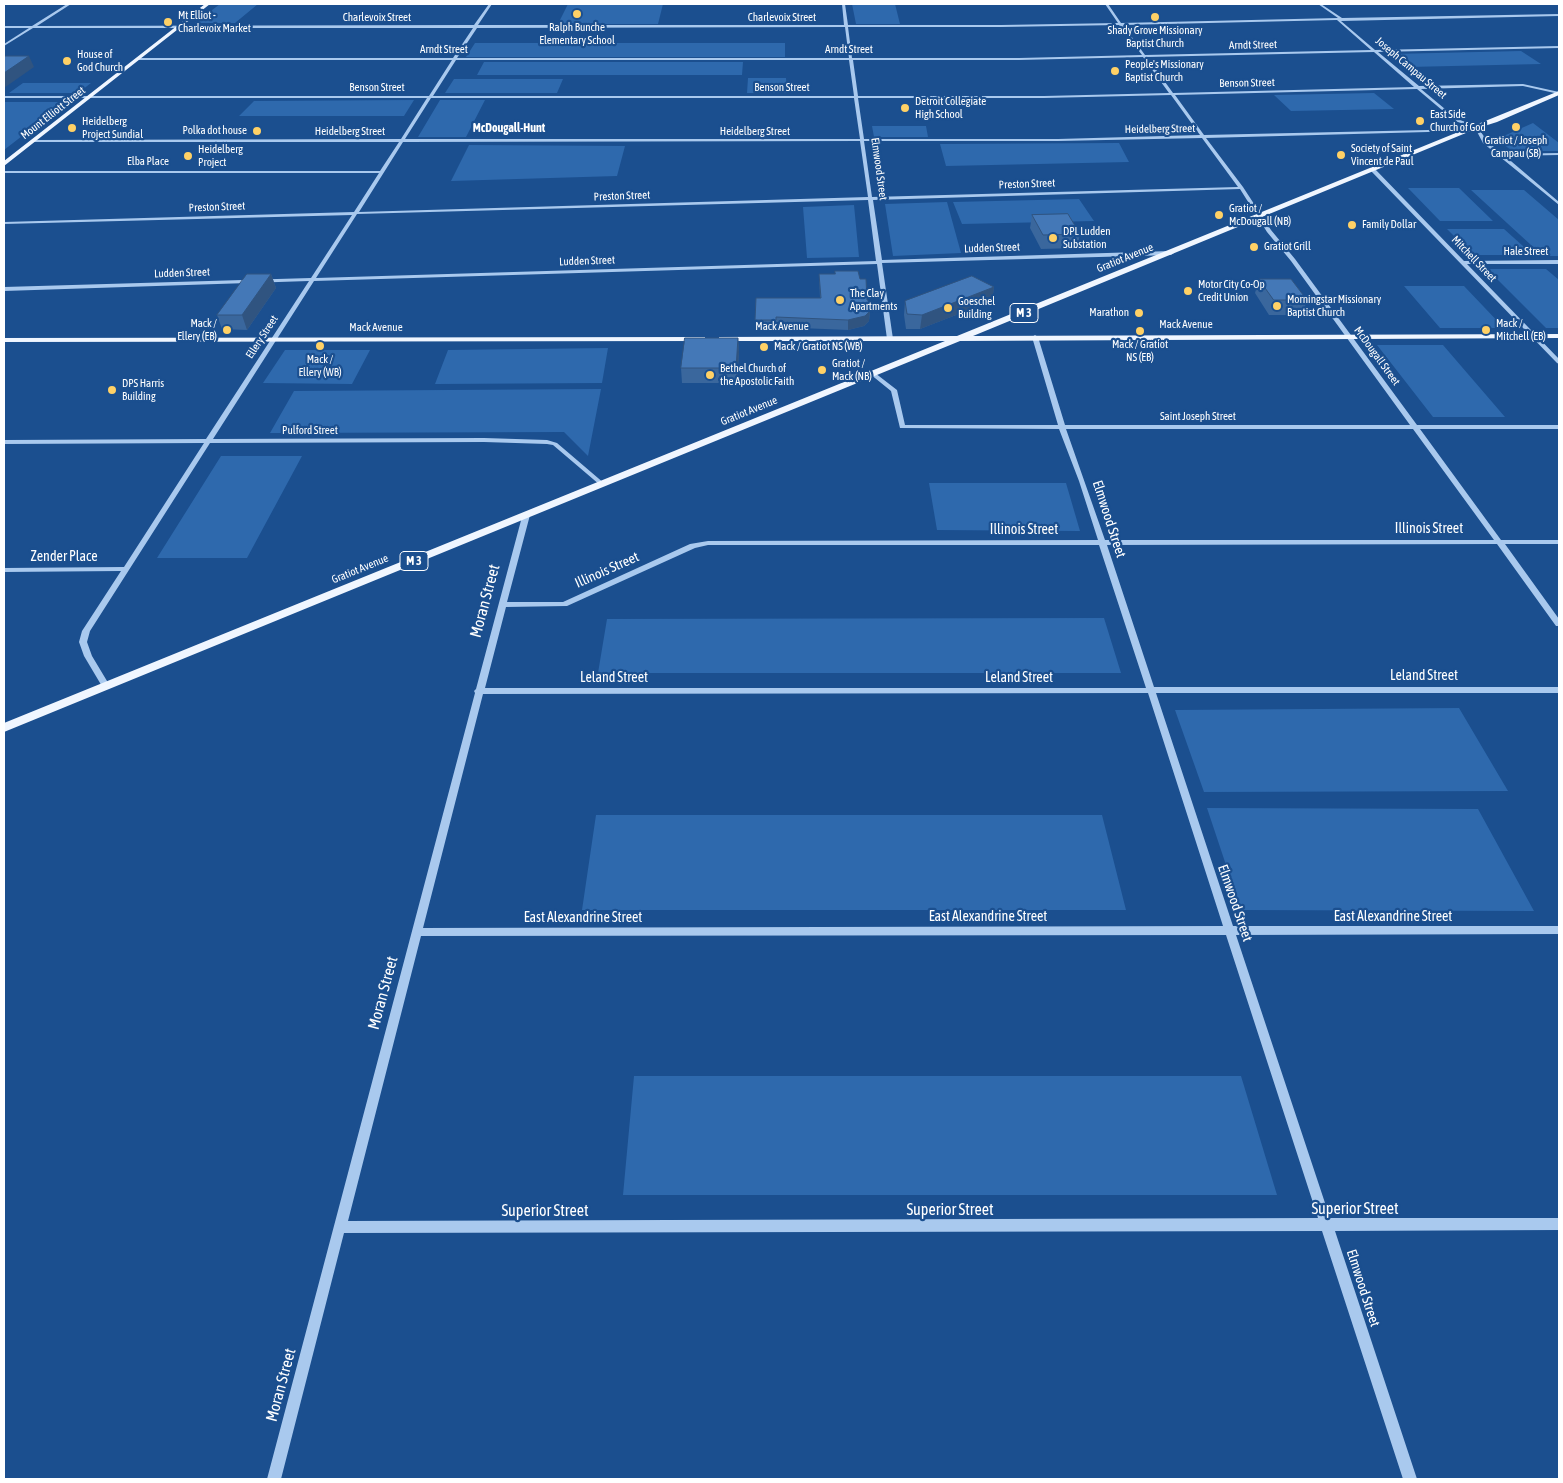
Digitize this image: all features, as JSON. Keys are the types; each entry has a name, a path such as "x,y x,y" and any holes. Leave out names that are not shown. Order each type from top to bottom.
{"main road":[{"name":"Mount Elliott Street","path":"4,164 208,4"},
{"name":"Gratiot Avenue","path":"4,728 1476,127 1495,121 1559,93"},
{"name":"Mack Avenue","path":"4,340 1559,336"}],"street":[{"path":"4,45 69,4"},
{"name":"Ellery Street","path":"106,686 88,656 83,642 86,631 490,4"},
{"name":"Elmwood Street","path":"843,4 890,339"},
{"name":"McDougall Street","path":"1106,4 1559,624"},
{"name":"Joseph Campau Street","path":"1319,4 1338,16 1339,20 1456,120 1476,127"},
{"path":"1297,20 1324,17 1329,12"},
{"name":"Charlevoix Street","path":"4,26 846,26 1121,24 1559,15"},
{"name":"Arndt Street","path":"138,59 851,59 1144,56 1559,47"},
{"name":"Benson Street","path":"4,98 1044,97 1523,85 1559,93"},
{"path":"1476,127 1485,142 1558,202"},
{"name":"Heidelberg Street","path":"34,141 862,141 1204,137 1428,131 1476,127"},
{"path":"1500,154 1559,154"},
{"name":"Mitchell Street","path":"1373,170 1559,362"},
{"name":"Elba Place","path":"4,172 382,172"},
{"name":"Preston Street","path":"4,223 1241,188"},
{"name":"Ludden Street","path":"4,289 1171,253"},
{"name":"Hale Street","path":"1464,262 1559,262"},
{"name":"Elmwood Street","path":"1035,337 1062,427 1102,542 1410,1479"},
{"name":"Saint Joseph Street","path":"873,374 894,390 902,427 1559,427"},
{"name":"Pulford Street","path":"4,442 484,440 555,444 602,484"},
{"name":"Moran Street","path":"274,1479 418,932 478,691 526,515"},
{"name":"Illinois Street","path":"502,605 564,604 700,544 1559,542"},
{"name":"Zender Place","path":"4,570 125,569"},
{"name":"Leland Street","path":"478,691 1151,692 1559,690"},
{"name":"East Alexandrine Street","path":"418,932 1559,930"},
{"name":"Superior Street","path":"340,1227 1559,1224"}],"shaded area":[{"path":"220,4 258,4 235,23 195,23"},
{"path":"568,4 663,4 658,24 558,24"},
{"path":"852,4 895,4 900,24 856,24"},
{"path":"475,43 785,43 785,57 466,57"},
{"path":"1521,51 1541,64 1408,67 1392,54"},
{"path":"484,62 743,62 742,75 477,75"},
{"path":"748,78 786,78 787,93 747,93"},
{"path":"454,79 563,79 557,93 445,93"},
{"path":"23,83 91,83 78,93 9,93"},
{"path":"1374,93 1394,109 1291,111 1274,95"},
{"path":"414,100 404,116 239,116 254,101"},
{"path":"440,100 485,100 466,137 418,137"},
{"path":"4,102 66,102 4,150"},
{"path":"1533,123 1559,143 1559,151 1512,151 1497,139"},
{"path":"872,126 926,126 928,137 874,137"},
{"path":"1119,143 1129,162 946,166 940,144"},
{"path":"469,145 625,146 617,176 451,181"},
{"path":"1408,188 1459,188 1493,221 1440,221"},
{"path":"1471,190 1524,190 1559,220 1559,256 1543,256"},
{"path":"1079,199 1094,221 962,224 953,202"},
{"path":"947,202 961,253 893,256 885,204"},
{"path":"854,205 859,257 807,258 803,207"},
{"path":"1447,229 1504,229 1533,255 1473,255"},
{"path":"1487,269 1546,269 1559,280 1559,328 1546,328"},
{"path":"1404,286 1464,286 1504,328 1440,328"},
{"path":"1377,345 1443,345 1505,417 1433,417"},
{"path":"608,348 602,383 435,384 448,350"},
{"path":"285,350 370,350 352,384 263,383"},
{"path":"601,389 588,456 564,432 270,433 294,391"},
{"path":"221,456 302,456 247,558 157,558"},
{"path":"929,483 1066,483 1080,531 937,530"},
{"path":"1104,618 1121,673 598,673 607,619"},
{"path":"1459,708 1508,791 1204,792 1175,710"},
{"path":"1207,808 1478,809 1534,911 1241,910"},
{"path":"596,815 1102,815 1126,910 582,910"},
{"path":"634,1076 1241,1076 1277,1195 623,1195"}],"building":[{"path":"4,56 29,56 4,73"},
{"path":"1068,214 1080,234 1043,235 1032,215"},
{"name":"The Clay Apartments","path":"835,271 858,271 860,279 866,279 867,300 870,311 865,316 848,320 776,317 776,320 755,320 756,298 821,298 819,274 835,274"},
{"path":"247,274 271,274 242,315 217,315"},
{"path":"972,276 994,287 922,315 907,314 905,301"},
{"path":"1259,279 1291,279 1307,300 1274,300"},
{"path":"685,338 738,338 736,368 681,368"}],"place":[{"name":"Ralph Bunche Elementary School","path":"577,14"},
{"name":"Shady Grove Missionary Baptist Church","path":"1155,17"},
{"name":"Mt Elliot - Charlevoix Market","path":"168,22"},
{"name":"House of God Church","path":"67,61"},
{"name":"People's Missionary Baptist Church","path":"1115,71"},
{"name":"Detroit Collegiate High School","path":"905,108"},
{"name":"East Side Church of God","path":"1420,121"},
{"name":"Gratiot / Joseph Campau (SB)","path":"1516,127"},
{"name":"Heidelberg Project Sundial","path":"72,128"},
{"name":"Polka dot house","path":"257,131"},
{"name":"Society of Saint Vincent de Paul","path":"1341,155"},
{"name":"Heidelberg Project","path":"188,156"},
{"name":"Gratiot / McDougall (NB)","path":"1219,215"},
{"name":"Family Dollar","path":"1352,225"},
{"name":"DPL Ludden Substation","path":"1053,238"},
{"name":"Gratiot Grill","path":"1254,247"},
{"name":"Motor City Co-Op Credit Union","path":"1188,291"},
{"name":"The Clay Apartments","path":"840,300"},
{"name":"Morningstar Missionary Baptist Church","path":"1277,306"},
{"name":"Goeschel Building","path":"948,308"},
{"name":"Marathon","path":"1139,313"},
{"name":"Mack / Ellery (EB)","path":"227,330"},
{"name":"Mack / Mitchell (EB)","path":"1486,330"},
{"name":"Mack / Gratiot NS (EB)","path":"1140,331"},
{"name":"Mack / Ellery (WB)","path":"320,346"},
{"name":"Mack / Gratiot NS (WB)","path":"764,347"},
{"name":"Gratiot / Mack (NB)","path":"822,370"},
{"name":"Bethel Church of the Apostolic Faith","path":"710,375"},
{"name":"DPS Harris Building","path":"112,390"}],"district":[{"name":"McDougall-Hunt","path":"509,128"}]}
